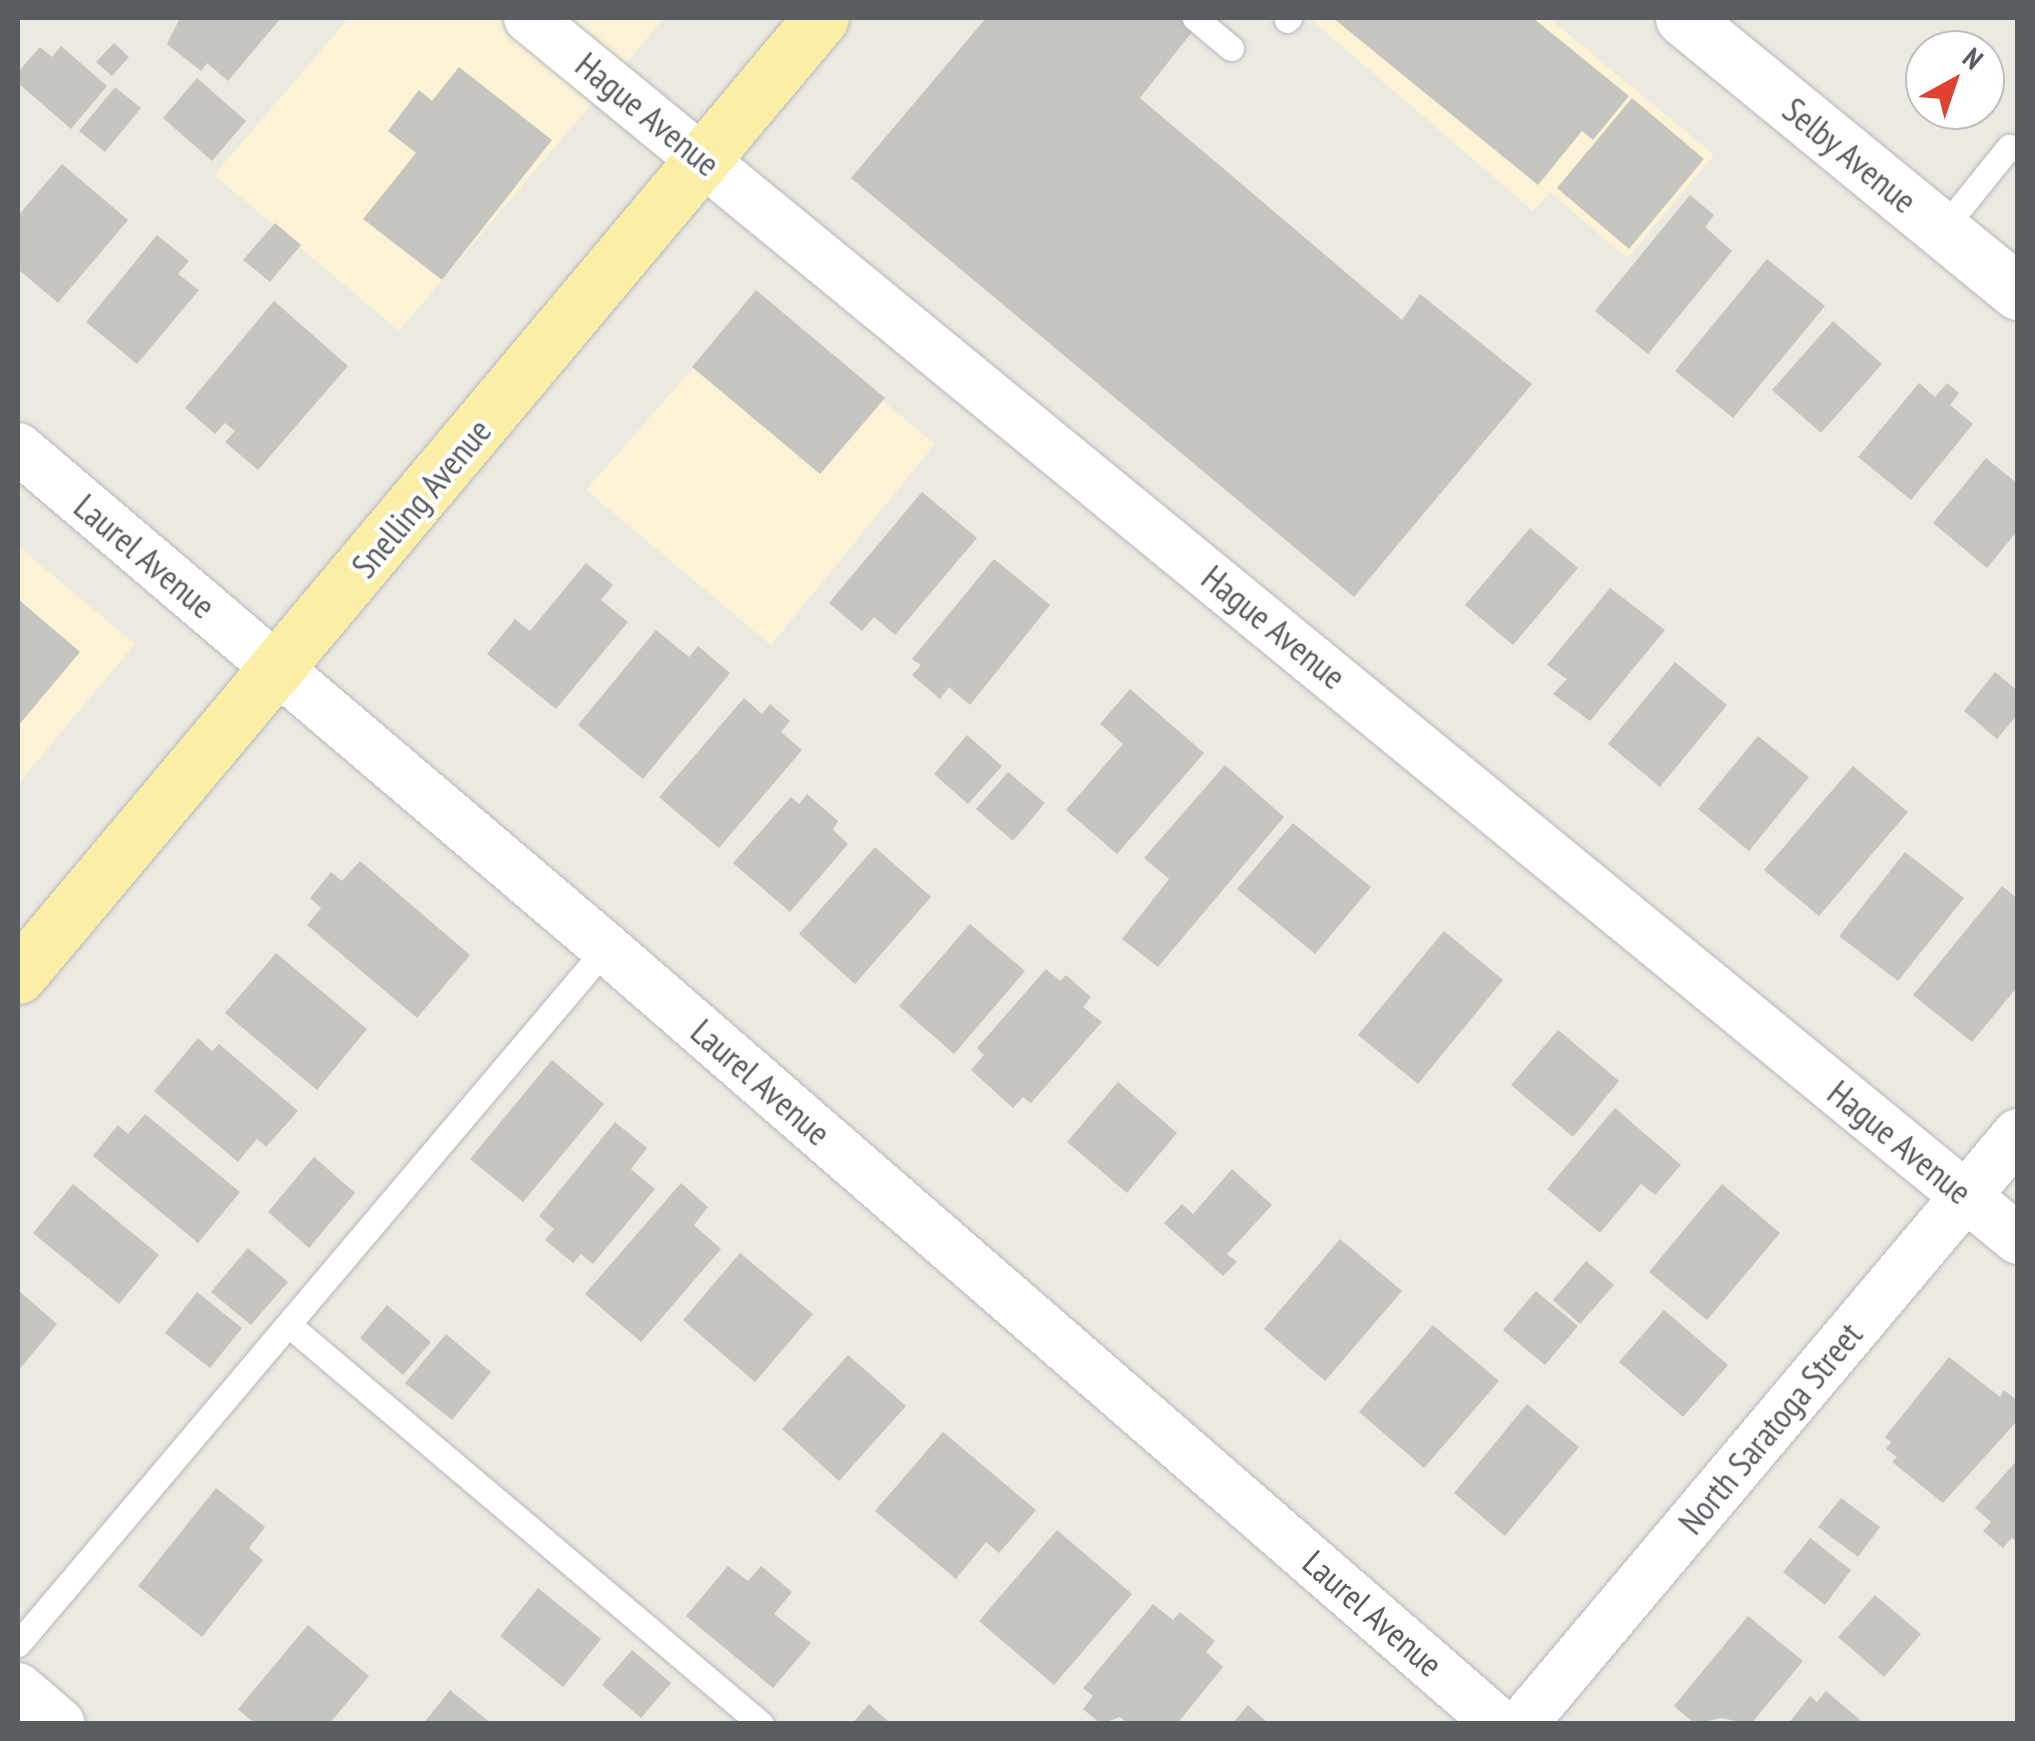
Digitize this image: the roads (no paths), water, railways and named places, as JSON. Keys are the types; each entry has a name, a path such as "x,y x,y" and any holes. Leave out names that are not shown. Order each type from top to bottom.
{"main road":[{"name":"Snelling Avenue","path":"18,976 821,18"},
{"name":"Selby Avenue","path":"1682,18 2018,292"}],"street":[{"name":"Hague Avenue","path":"528,18 2018,1239"},
{"name":"Laurel Avenue","path":"18,448 606,948 1499,1724"},
{"name":"North Saratoga Street","path":"1522,1724 2018,1134"},
{"path":"18,1688 60,1724"}],"lane":[{"path":"1195,18 1231,48"},
{"path":"1942,230 2009,147"},
{"path":"18,1644 606,948"},
{"path":"289,1325 762,1724"}]}
